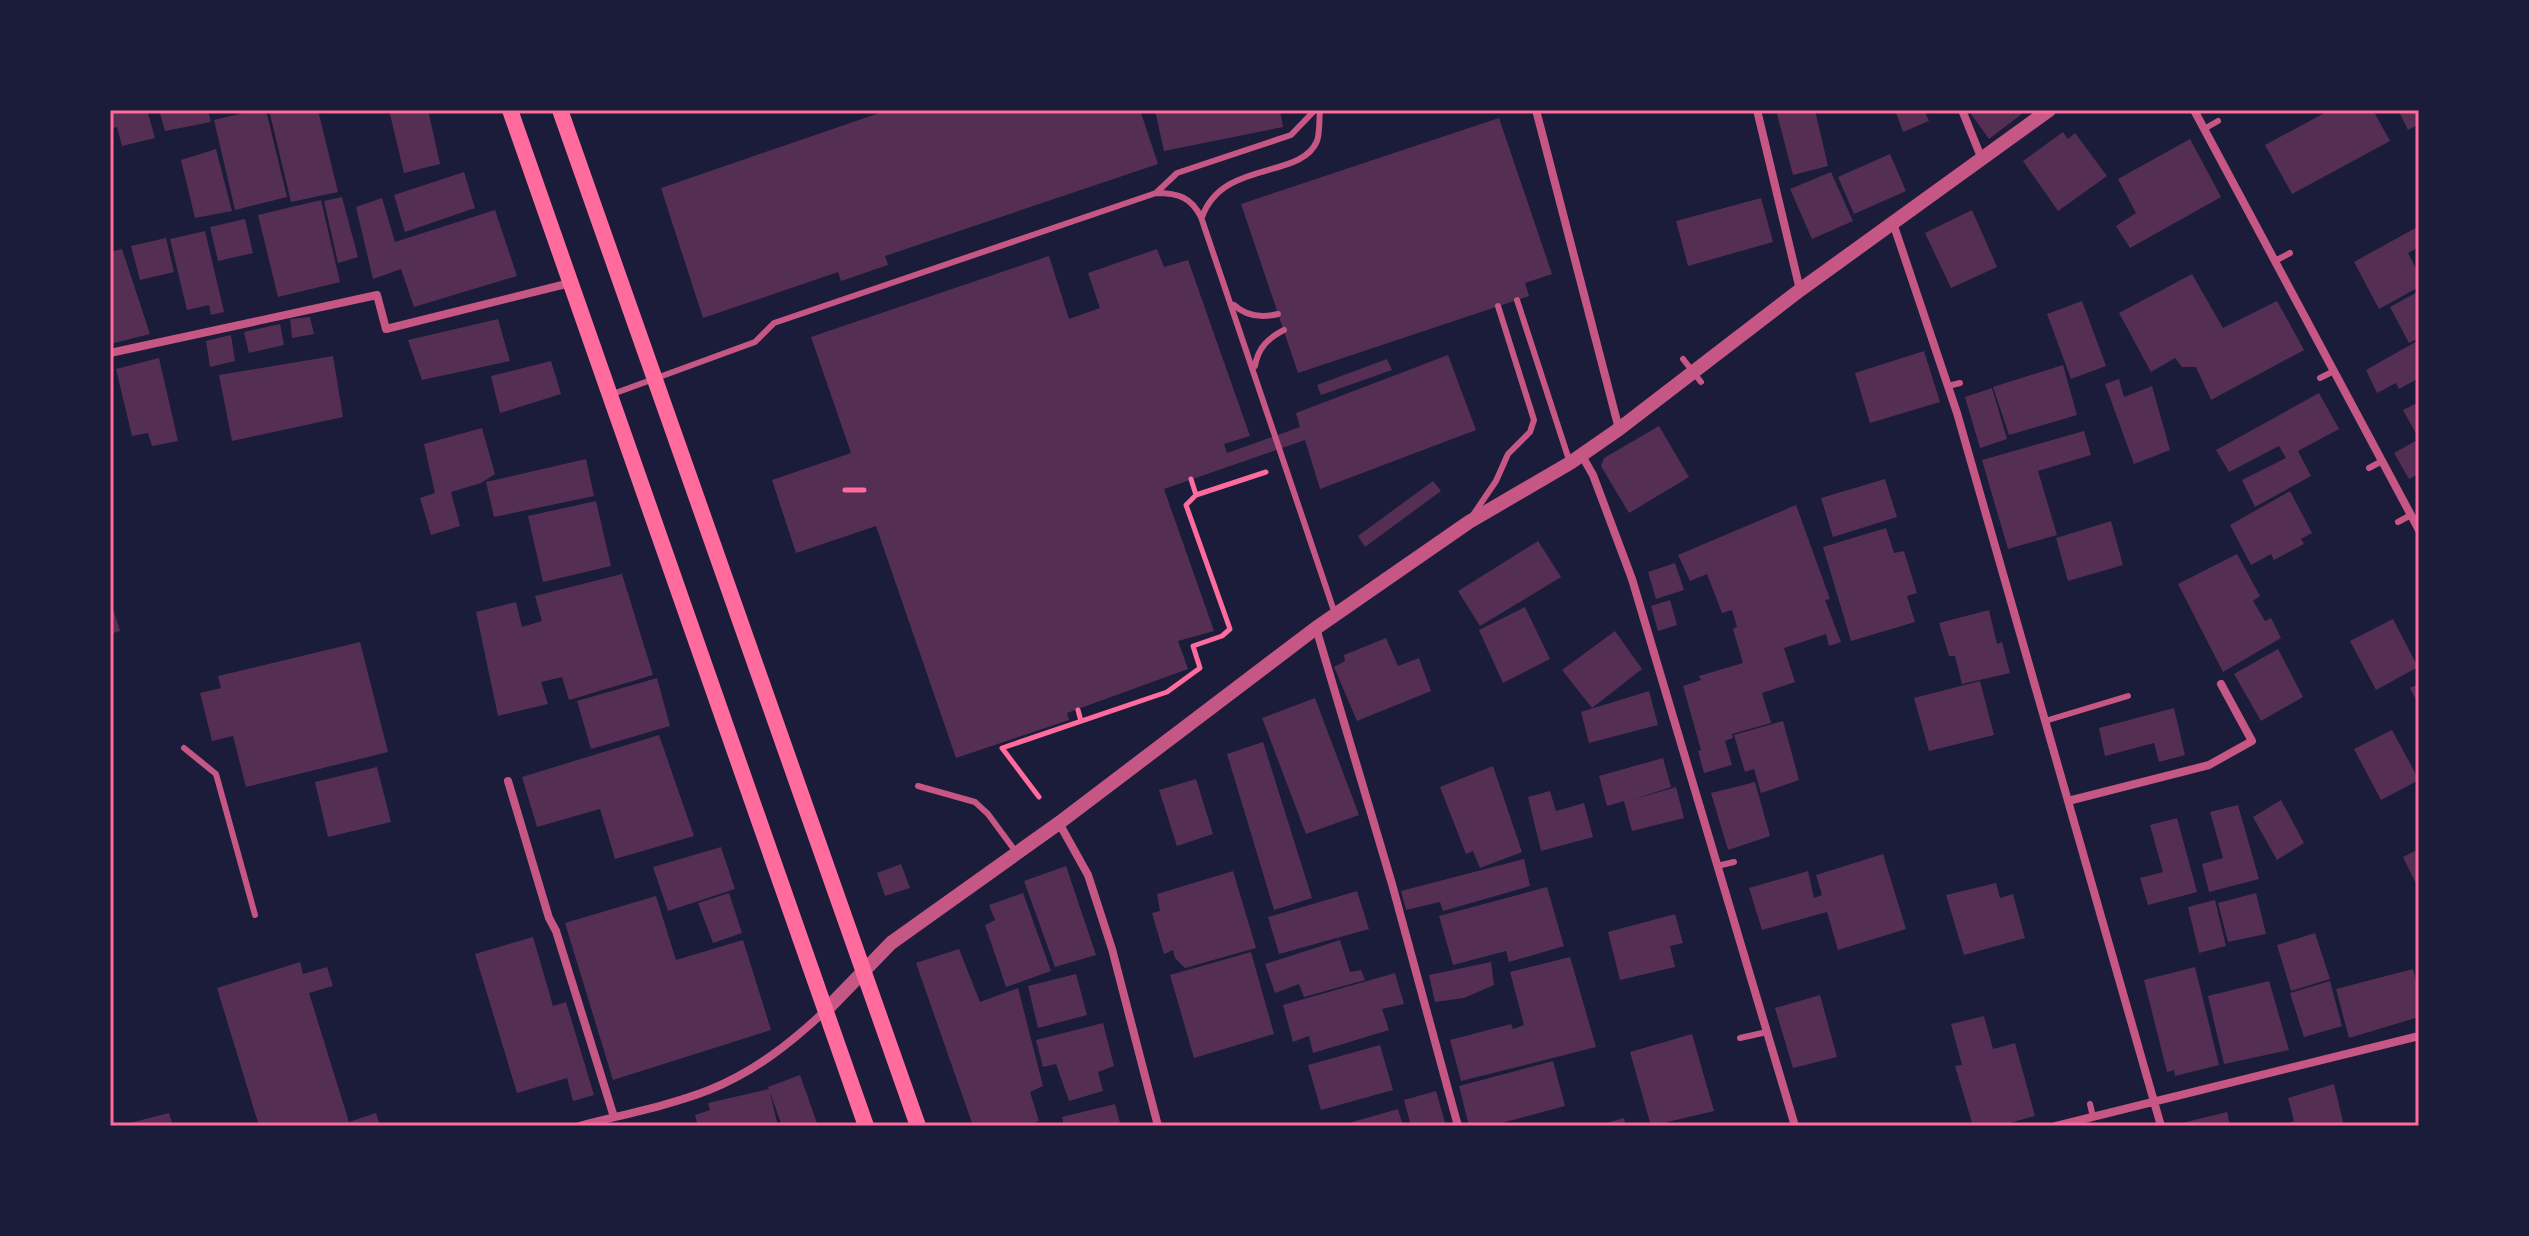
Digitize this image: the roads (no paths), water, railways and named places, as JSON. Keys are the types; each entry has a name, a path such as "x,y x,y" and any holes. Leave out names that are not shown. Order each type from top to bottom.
{"main road":[{"path":"510,110 866,1126"},
{"path":"560,110 918,1126"}],"street":[{"path":"1536,110 1619,429"},
{"path":"1757,110 1800,290"},
{"path":"1962,110 1981,157"},
{"path":"579,1126 709,1090 755,1067 797,1037 891,943 1059,823 1316,628 1469,522 1576,458 1697,377 1800,290 2049,110"},
{"path":"2194,110 2419,530"},
{"path":"1893,223 1948,386 2045,721 2048,746 2067,779 2069,819 2161,1126"},
{"path":"110,353 377,295 386,329 570,283"},
{"path":"1576,458 1593,475 1632,579 1709,857 1717,866 1752,998 1767,1032 1795,1126"},
{"path":"1316,628 1392,884 1458,1126"},
{"path":"2068,801 2209,765 2252,741 2221,684"},
{"path":"508,781 614,1117"},
{"path":"1059,823 1088,875 1107,934 1158,1126"},
{"path":"2056,1126 2419,1036"}],"lane":[{"path":"1156,193 1177,173 1291,135 1318,110"},
{"path":"1201,217 1207,202 1231,181 1311,152 1318,139 1318,110"},
{"path":"2204,129 2218,121"},
{"path":"610,395 755,342 774,323 1156,193 1173,193 1187,198 1201,217 1335,614"},
{"path":"2275,261 2290,253"},
{"path":"1517,300 1576,458"},
{"path":"1231,303 1241,312 1254,316 1278,314"},
{"path":"1469,522 1496,481 1508,454 1530,432 1534,420 1498,306"},
{"path":"1254,369 1261,348 1284,330"},
{"path":"1683,359 1697,377"},
{"path":"2320,378 2334,371"},
{"path":"1948,386 1960,383"},
{"path":"2369,468 2382,461"},
{"path":"2398,522 2411,515"},
{"path":"2045,721 2128,696"},
{"path":"184,748 216,774 255,915"},
{"path":"918,786 975,802 988,814 1017,854"},
{"path":"517,846 527,843"},
{"path":"1717,866 1734,862"},
{"path":"1740,1038 1767,1032"},
{"path":"2090,1104 2093,1117"}]}
